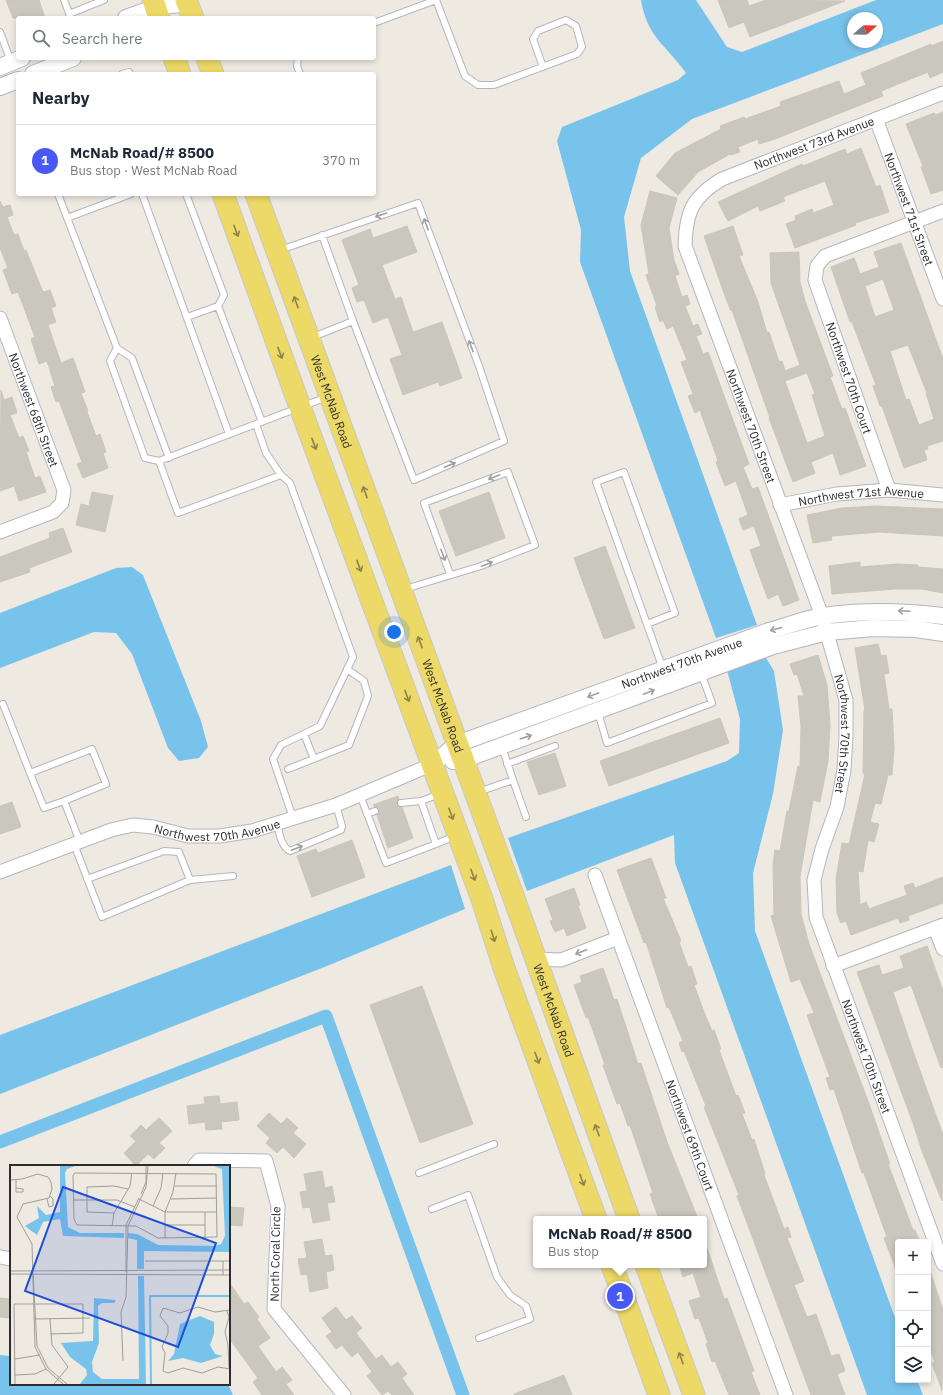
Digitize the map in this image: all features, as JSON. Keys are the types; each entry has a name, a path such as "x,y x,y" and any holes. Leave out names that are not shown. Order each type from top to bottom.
{"main road":[{"path":"175,60 179,72"},
{"path":"208,60 212,72"},
{"path":"224,196 300,407 433,764 482,899 504,968 595,1216"},
{"name":"West McNab Road","path":"257,196 495,846 628,1216"},
{"path":"613,1268 659,1395"},
{"path":"647,1268 694,1395"}],"street":[{"path":"135,16 190,5"},
{"path":"38,72 68,60"},
{"path":"0,87 16,83"},
{"name":"Northwest 73rd Avenue","path":"693,206 705,190 722,179 943,93"},
{"name":"Northwest 71st Street","path":"876,119 943,299"},
{"name":"Northwest 70th Street","path":"693,206 686,225 685,246 822,616 846,700 844,770 837,807 822,849 814,880 816,916 943,1264"},
{"path":"915,222 943,211"},
{"name":"Northwest 70th Court","path":"889,490 814,280 817,266 825,256 915,222"},
{"name":"Northwest 68th Street","path":"0,318 64,490 62,503 53,512 0,532"},
{"name":"Northwest 71st Avenue","path":"780,505 837,494 889,490 943,495"},
{"name":"Northwest 70th Avenue","path":"460,752 502,745 598,712 769,631 822,616 870,611 907,611 943,616"},
{"name":"Northwest 70th Avenue","path":"0,872 111,830 132,825 153,827 188,836 220,836 252,831 336,805 460,752 663,669 699,665 827,632 873,628 916,629 943,633"},
{"name":"Northwest 69th Court","path":"595,875 786,1395"},
{"path":"833,966 939,926 943,949"},
{"path":"535,958 561,960 618,938"},
{"name":"North Coral Circle","path":"195,1165 198,1160 266,1161 278,1206 274,1309 344,1395"},
{"path":"0,1257 10,1259"}],"lane":[{"path":"64,0 70,16 104,0"},
{"path":"376,22 436,0 465,76 478,85 494,85 543,67 576,54 582,47 576,26 566,20 538,30 533,39 543,67"},
{"path":"0,32 11,62"},
{"path":"298,60 297,66 299,72"},
{"path":"59,196 117,348 132,358 169,458"},
{"path":"67,218 126,196"},
{"path":"143,196 187,317 190,330 229,434"},
{"path":"187,196 224,295 218,306 187,317"},
{"path":"277,251 322,235 418,203 479,366 504,441 414,480 353,321 322,235"},
{"path":"218,306 259,423 266,453 281,475 290,483 353,657 320,726 281,744 273,759 293,818"},
{"path":"309,339 353,321"},
{"path":"117,348 110,361 145,458 159,461 169,458 330,396"},
{"path":"159,461 178,513 281,475"},
{"path":"402,591 450,574 481,566 535,545 508,472 424,503 450,574"},
{"path":"647,624 675,613 624,472 596,482 663,669"},
{"path":"598,712 608,744 712,703 699,665"},
{"path":"288,769 349,745 368,696 364,681 347,669"},
{"path":"4,704 30,773 44,808 106,784 92,749 30,773"},
{"path":"304,734 314,759"},
{"path":"502,745 507,764 526,817"},
{"path":"507,764 555,746"},
{"path":"475,793 513,780"},
{"path":"401,803 421,801 443,793"},
{"path":"360,794 386,863 436,844 461,843"},
{"path":"64,801 87,879 102,917 190,880 233,876"},
{"path":"421,801 436,844"},
{"path":"277,823 286,849 290,851 341,830 342,826 336,805"},
{"path":"367,814 375,811"},
{"path":"87,879 164,851 179,852 190,880"},
{"path":"419,1173 494,1144"},
{"path":"432,1209 468,1195 497,1277 510,1295 526,1306 530,1319 479,1338"}],"water":[{"path":"641,0 696,0 727,47 742,52 876,0 943,0 943,24 883,47 883,12 847,12 847,48 880,48 692,119 641,158 624,217 630,271 757,625 716,638 580,262 581,230 557,141 562,127 678,80 686,73 658,40 648,23"},
{"path":"132,567 143,575 201,721 208,747 199,758 179,761 168,748 132,654 116,633 94,632 0,668 0,613 116,568"},
{"path":"766,658 774,671 783,730 773,794 753,873 755,931 895,1318 895,1383 918,1383 923,1395 867,1395 675,863 674,835 527,891 508,838 727,761 739,753 740,719 727,670"},
{"path":"451,865 465,909 327,966 0,1094 0,1035"},
{"path":"0,1355 10,1356 10,1385 228,1385 233,1395 0,1395"}],"building":[{"path":"6,0 39,0 44,16 16,16 16,18 13,18"},
{"path":"718,0 747,0 749,6 766,0 845,1 750,37 744,22 729,28"},
{"path":"943,41 943,72 930,78 928,72 881,91 883,96 775,139 759,144 758,139 738,147 740,152 730,154 698,172 678,195 656,176 675,153 721,129 720,126 781,106 780,102 839,81 844,94 866,85 861,73 931,44 931,46"},
{"path":"943,112 943,190 931,194 921,167 923,166 906,124 934,113 935,115"},
{"path":"861,148 876,187 880,185 889,212 855,223 856,225 795,248 786,224 796,220 795,216 812,209 813,213 834,205 825,181 783,197 785,201 760,211 758,206 728,221 718,202 802,164 803,166 845,149 847,154"},
{"path":"650,191 677,198 669,228 674,260 679,274 675,276 682,297 687,295 690,304 685,306 693,326 698,324 702,334 696,336 703,354 708,352 749,464 743,467 752,489 758,487 799,600 783,606 778,594 768,599 750,550 761,546 754,526 743,530 739,519 748,515 736,481 725,486 700,410 695,413 688,396 693,394 681,362 687,360 673,326 667,329 663,320 660,322 655,307 657,306 646,275 649,274 641,225"},
{"path":"0,201 3,207 10,205 13,215 7,217 14,235 18,234 24,251 26,250 43,292 50,290 56,306 51,308 56,322 48,325 61,363 73,358 85,392 81,393 88,411 87,412 96,436 100,434 106,452 103,453 108,468 83,478 77,464 82,462 59,401 56,402 51,387 55,386 47,361 39,364 31,339 35,337 18,292 12,294 3,270 8,268 0,248"},
{"path":"407,226 417,252 382,265 395,299 401,297 413,332 442,322 462,378 440,386 438,382 403,395 390,359 402,355 388,317 373,323 364,300 357,302 352,288 359,285 342,240 370,229 373,238"},
{"path":"733,226 743,255 739,256 758,302 767,333 769,332 779,362 782,361 785,371 800,365 771,283 770,253 799,252 800,282 805,301 833,376 830,377 842,409 845,408 866,466 840,475 833,453 811,462 815,473 793,482 704,236","holes":["807,373 815,394 812,395 825,436 807,443 785,381"]},
{"path":"901,243 943,359 943,441 927,446 928,449 924,450 927,460 904,468 882,406 880,406 873,386 876,385 852,322 850,322 831,267 854,258 860,274 879,267 874,252","holes":["883,279 894,310 875,317 865,286","908,345 927,393 934,419 919,425 909,399 906,400 890,351"]},
{"path":"1,390 4,400 12,397 17,413 10,415 19,438 23,436 29,451 26,452 35,478 40,476 46,492 19,501 14,486 0,491"},
{"path":"92,492 113,496 105,532 76,525 81,504 89,506"},
{"path":"489,492 505,538 456,556 439,511"},
{"path":"875,506 943,509 943,536 879,532 831,536 832,540 813,543 807,515 842,508"},
{"path":"63,528 72,552 29,568 30,572 0,582 0,557 50,538 49,533"},
{"path":"605,546 635,628 604,639 574,558"},
{"path":"860,562 860,567 898,564 918,565 918,567 943,569 943,593 922,589 895,589 832,594 829,566"},
{"path":"878,644 881,656 886,655 889,673 884,674 889,709 892,709 894,748 892,775 888,775 881,804 875,803 870,822 879,824 874,842 868,840 863,872 858,871 860,905 866,902 869,909 907,895 904,886 913,883 915,888 943,877 943,903 908,916 909,920 900,923 898,918 851,935 846,921 841,923 837,913 836,879 842,843 849,844 865,774 863,773 865,710 855,648"},
{"path":"818,655 827,685 830,725 828,761 820,802 813,800 800,876 801,914 809,944 868,1101 890,1164 888,1164 913,1230 915,1230 919,1239 895,1239 895,1267 884,1238 887,1237 864,1173 862,1173 834,1089 830,1090 826,1078 830,1077 807,1015 814,1013 800,979 791,982 771,916 774,915 773,865 775,850 780,851 787,811 789,811 798,766 800,767 801,727 798,696 804,696 797,674 794,675 790,664"},
{"path":"720,718 729,743 609,786 600,761"},
{"path":"555,753 566,786 539,795 527,762"},
{"path":"398,796 399,799 397,804 402,807 413,838 388,848 377,815 379,810 373,805"},
{"path":"12,802 21,827 0,834 0,806"},
{"path":"352,840 365,877 312,897 297,856 316,849 318,853"},
{"path":"651,858 666,898 663,898 681,941 679,942 688,967 691,966 697,984 694,985 712,1031 714,1030 721,1049 719,1050 736,1096 738,1095 745,1113 742,1114 752,1140 754,1139 765,1174 764,1175 784,1229 788,1227 791,1237 787,1238 804,1281 794,1285 807,1317 816,1314 831,1356 839,1354 845,1371 837,1374 845,1395 811,1395 737,1196 739,1195 704,1107 706,1106 684,1051 682,1052 679,1043 683,1041 669,1007 667,1008 646,942 644,943 617,870"},
{"path":"574,888 580,905 578,906 586,928 567,936 564,928 555,932 550,921 553,920 545,899"},
{"path":"927,946 943,991 943,1067 941,1068 911,985 893,992 943,1135 942,1201 922,1151 857,972 879,965 882,975 904,968 900,956"},
{"path":"603,968 614,1000 617,999 638,1064 641,1063 667,1142 697,1216 658,1216 650,1194 653,1193 630,1125 628,1126 620,1103 617,1104 603,1065 605,1065 596,1039 588,1017 586,1018 574,985 582,982 580,976"},
{"path":"422,986 473,1124 420,1143 370,1005"},
{"path":"219,1096 220,1104 237,1102 239,1120 221,1122 222,1129 206,1130 205,1122 189,1124 187,1106 205,1104 204,1097"},
{"path":"269,1113 281,1124 287,1118 298,1128 293,1133 306,1144 294,1158 283,1147 277,1153 266,1143 270,1138 257,1126"},
{"path":"159,1118 172,1131 159,1143 165,1148 154,1159 148,1154 137,1165 135,1165 124,1153 136,1141 130,1136 141,1125 146,1130"},
{"path":"322,1171 325,1188 332,1186 335,1202 327,1203 330,1220 313,1223 310,1207 303,1208 300,1192 307,1191 304,1174"},
{"path":"230,1207 244,1208 242,1226 230,1225"},
{"path":"322,1239 325,1256 332,1255 334,1270 326,1272 328,1288 310,1292 307,1274 301,1275 298,1259 307,1258 304,1242"},
{"path":"707,1248 724,1299 727,1298 754,1371 751,1372 760,1395 729,1395 715,1361 712,1362 706,1344 708,1343 699,1318 695,1319 689,1301 701,1297 693,1273 683,1277 680,1268 707,1268"},
{"path":"931,1274 943,1310 942,1390 932,1363 935,1362 931,1352"},
{"path":"230,1283 244,1304 248,1302 259,1317 257,1319 270,1338 258,1346 276,1372 282,1367 292,1380 286,1384 294,1395 262,1395 253,1382 258,1378 230,1339"},
{"path":"0,1298 10,1299 10,1318 0,1317"},
{"path":"336,1307 346,1320 352,1316 362,1328 356,1333 376,1359 382,1355 391,1367 398,1362 407,1374 402,1378 414,1395 392,1395 388,1391 382,1395 367,1376 372,1372 358,1352 352,1357 342,1345 336,1349 326,1336 332,1332 322,1318"},
{"path":"564,1375 572,1395 514,1395 514,1394"}],"waterway":[{"path":"0,1142 326,1016 463,1395"}],"place":[{"name":"McNab Road/# 8500","path":"620,1296"}]}
